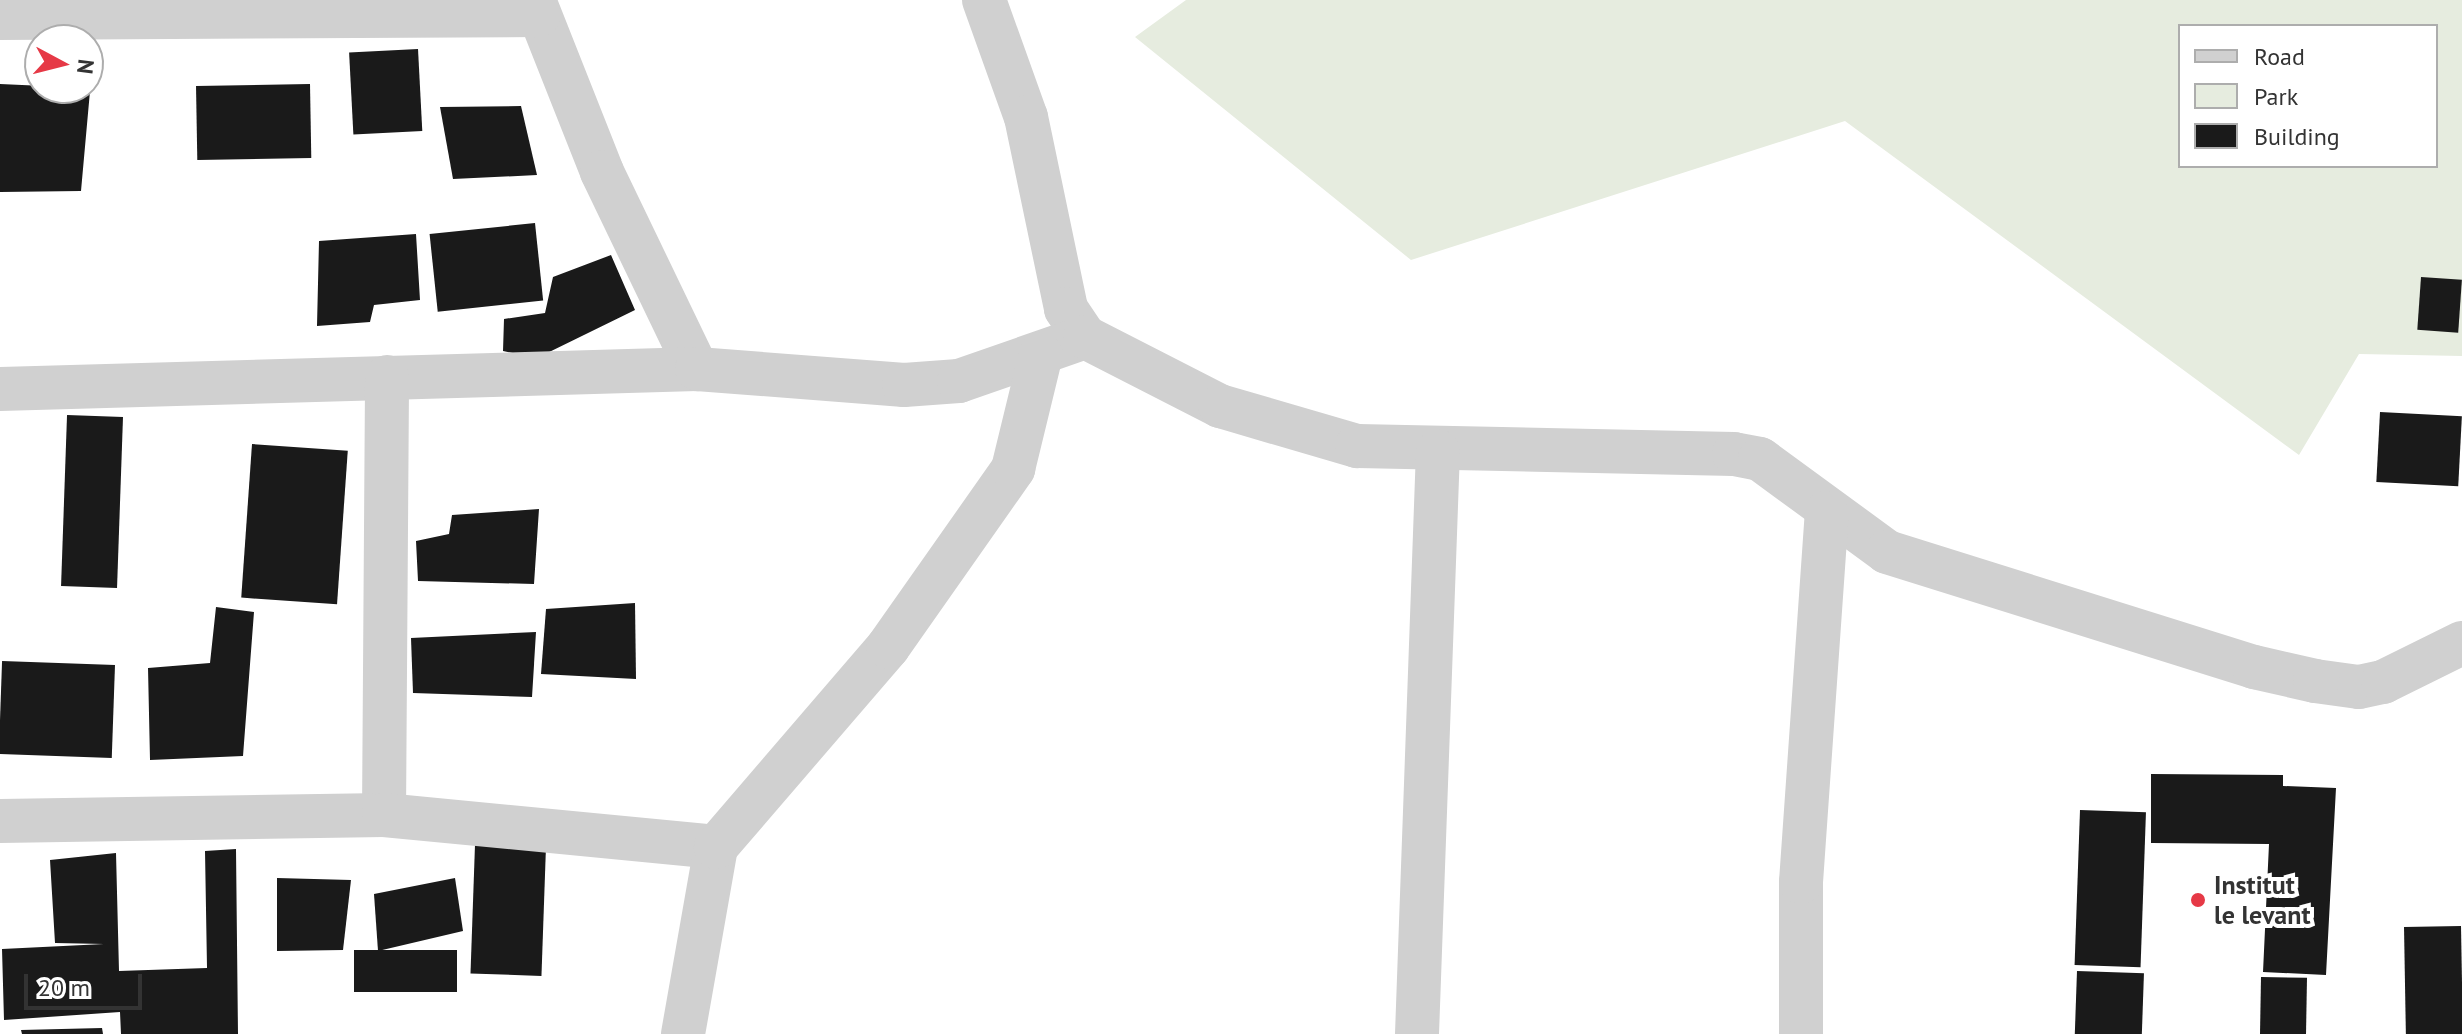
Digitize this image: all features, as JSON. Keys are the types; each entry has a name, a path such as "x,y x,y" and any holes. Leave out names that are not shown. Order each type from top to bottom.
{"street":[{"path":"984,0 1026,117 1066,309 1085,337 1220,406 1357,446 1438,451 1734,454 1760,459 1827,513 1887,552 2254,667 2315,681 2359,687 2383,682 2462,643"},
{"path":"0,18 537,8 602,172 697,369"},
{"path":"0,389 697,369 904,385 959,381 1085,337"},
{"path":"683,1034 716,847 888,647 1013,469 1041,354"},
{"path":"384,815 387,377"},
{"path":"1417,1034 1438,451"},
{"path":"1801,1034 1801,882 1827,513"},
{"path":"0,821 384,815 716,847"}],"green space":[{"path":"1186,0 2462,0 2462,356 2359,354 2299,455 1845,121 1411,260 1135,37"}],"building":[{"path":"418,49 422,131 353,134 349,53"},
{"path":"0,84 24,85 24,104 89,104 81,191 0,192"},
{"path":"310,84 311,158 197,160 196,86"},
{"path":"521,106 537,175 453,179 440,107"},
{"path":"535,223 543,301 438,312 430,234"},
{"path":"416,234 420,300 374,305 370,322 317,326 319,241"},
{"path":"611,255 635,310 537,358 503,351 504,319 545,313 553,277"},
{"path":"2421,277 2462,280 2458,333 2417,330"},
{"path":"2380,412 2462,416 2458,486 2376,482"},
{"path":"67,415 123,417 117,588 61,586"},
{"path":"252,444 348,451 337,604 241,598"},
{"path":"539,509 534,584 418,581 416,541 449,534 452,515"},
{"path":"635,603 636,679 541,674 546,609"},
{"path":"216,607 254,612 243,756 150,760 148,668 210,663"},
{"path":"536,632 532,697 413,693 411,638"},
{"path":"2,661 115,665 112,758 0,754"},
{"path":"2151,774 2283,775 2283,786 2336,788 2326,975 2263,972 2269,844 2151,843"},
{"name":"Institut le levant","path":"2080,810 2146,812 2141,967 2075,965"},
{"path":"475,844 546,846 541,976 471,973"},
{"path":"236,849 238,1034 121,1034 120,1012 4,1020 2,949 104,944 55,943 50,860 116,853 119,971 207,968 205,851"},
{"path":"277,878 351,880 343,950 277,951"},
{"path":"455,878 463,931 378,951 374,894"},
{"path":"2461,926 2462,1034 2406,1034 2404,927"},
{"path":"354,950 457,950 457,992 354,992"},
{"path":"2077,971 2144,973 2142,1034 2075,1034"},
{"name":"Institut le levant","path":"2261,977 2307,978 2306,1034 2260,1034"},
{"path":"102,1028 103,1034 22,1034 21,1030"}],"place":[{"name":"Institut le levant","path":"2198,900"}]}
